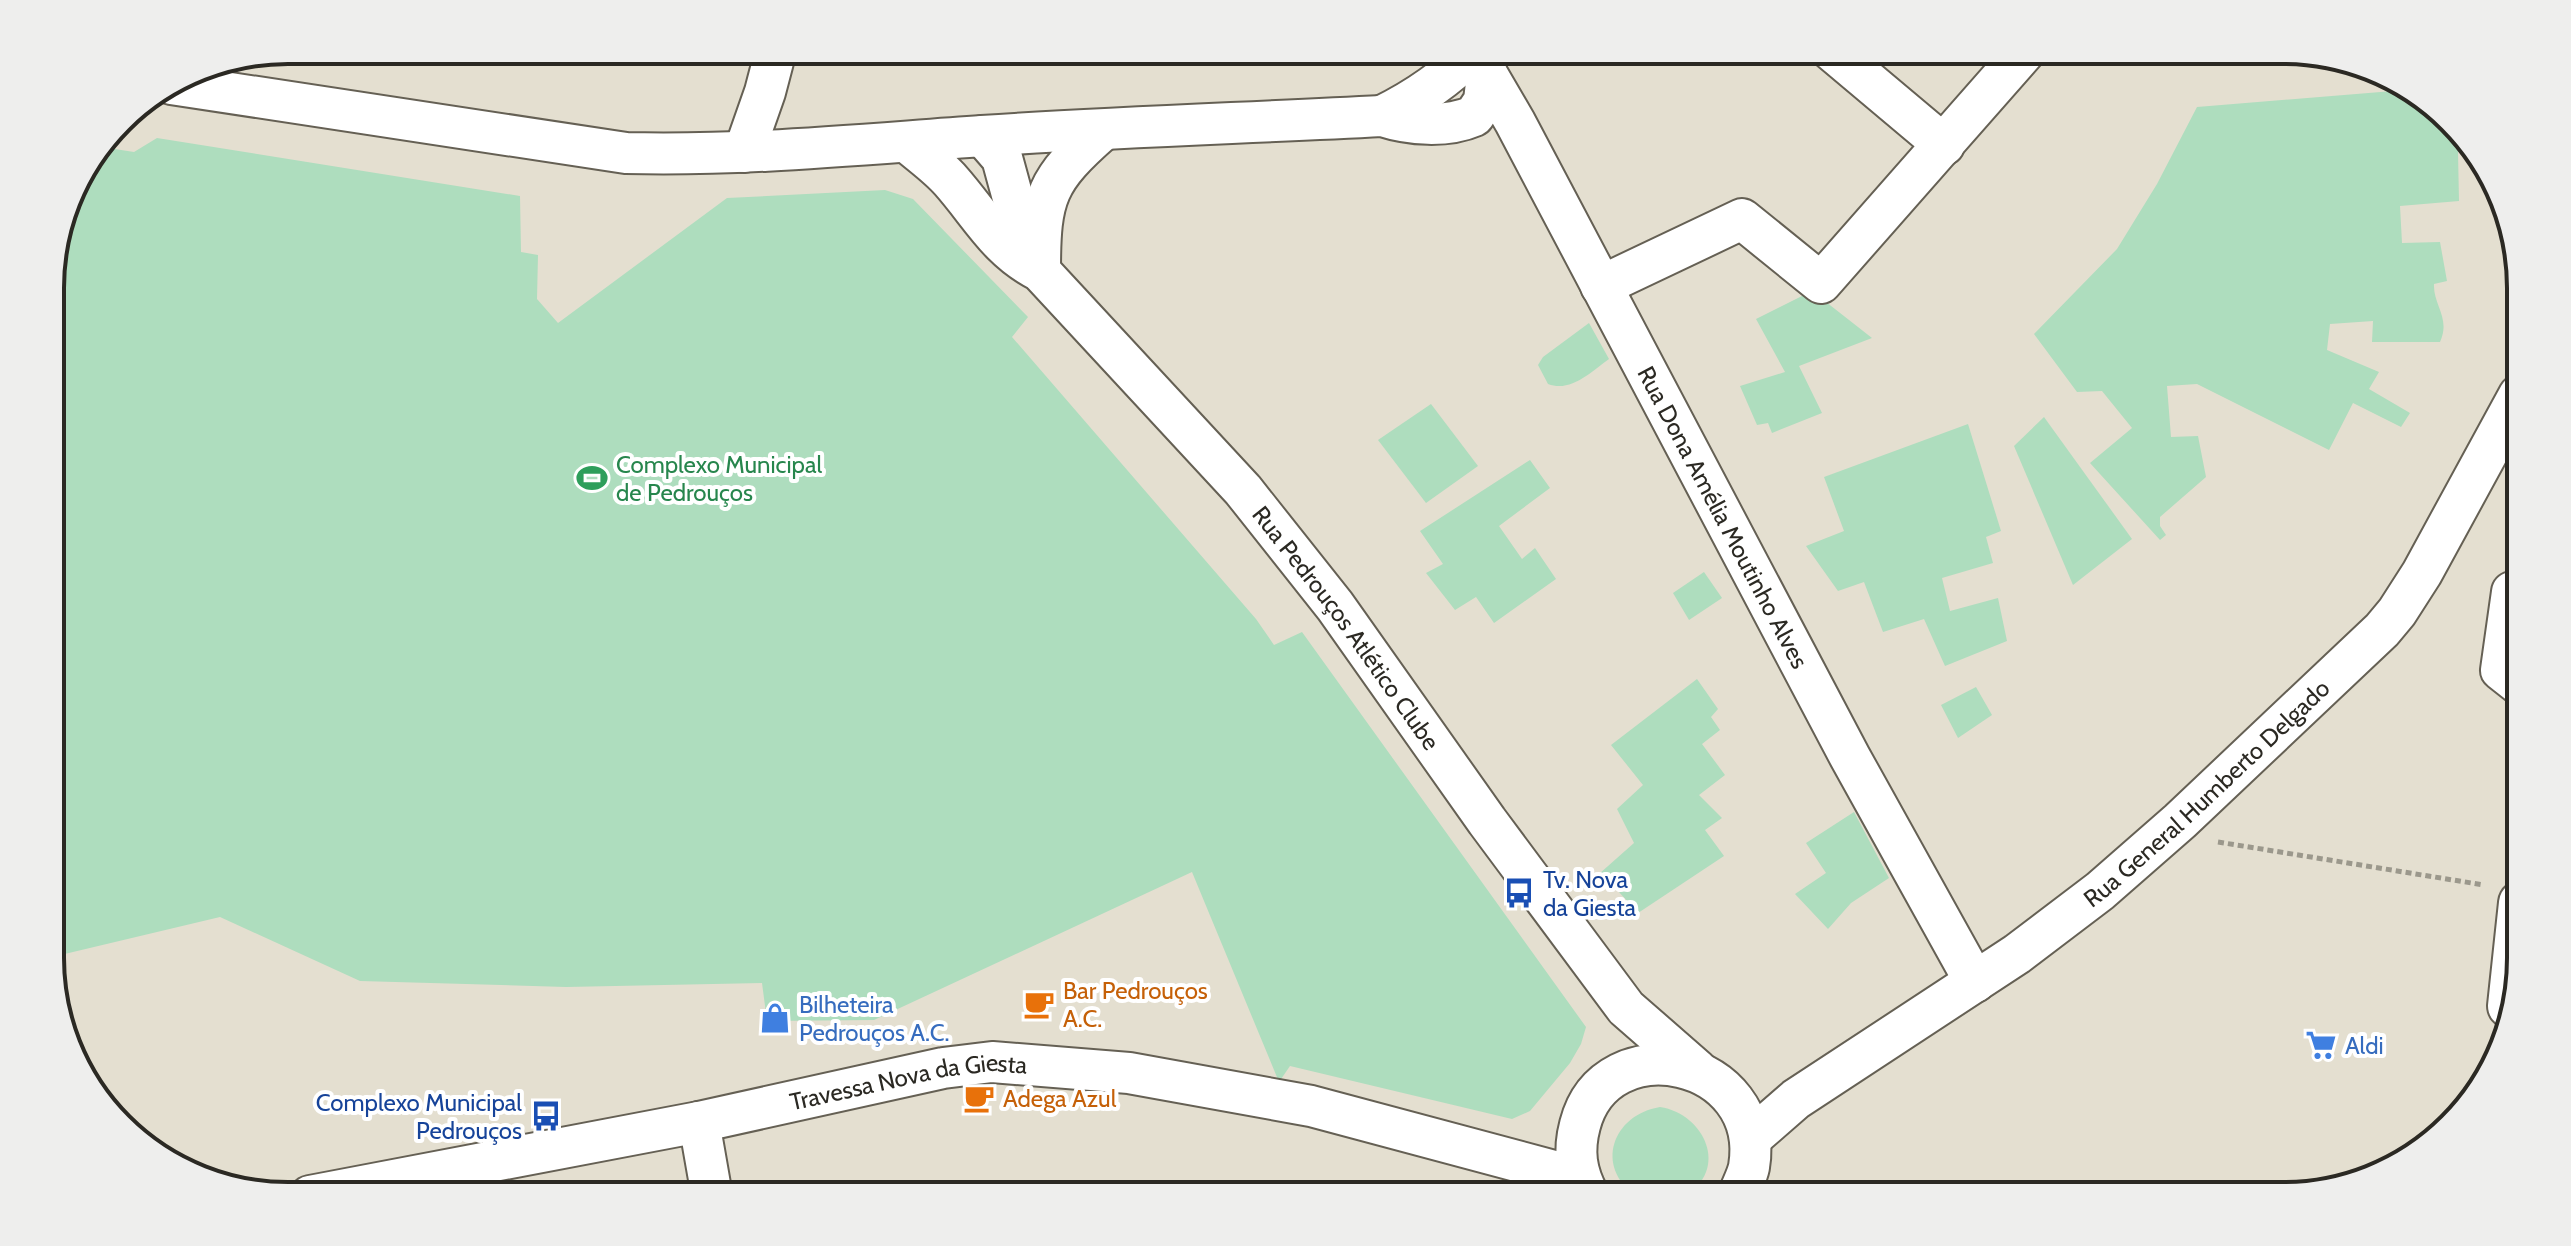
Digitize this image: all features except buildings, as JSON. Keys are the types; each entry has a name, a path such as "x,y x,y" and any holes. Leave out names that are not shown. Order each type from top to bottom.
{"main road":[{"path":"2505,894 2507,939"}],"street":[{"path":"744,152 772,64"},
{"path":"190,87 626,153 744,152 983,136 1382,116 1415,124 1467,119 1481,109 1478,64"},
{"name":"Rua Dona Amélia Moutinho Alves","path":"1481,64 1850,757 1975,982"},
{"path":"1848,64 1944,145"},
{"path":"1601,286 1742,219 1821,283 2014,64"},
{"path":"1040,271 1040,224 1045,199 1056,176 1103,130"},
{"name":"Rua Pedrouços Atlético Clube","path":"983,136 1002,158 1017,213 1040,271 1243,490 1335,606 1487,821 1626,1008 1697,1070 1722,1086 1745,1125"},
{"name":"Rua Pedrouços Atlético Clube","path":"908,143 949,178 1001,245 1019,261 1040,271"},
{"name":"Rua General Humberto Delgado","path":"1745,1125 1796,1099 2017,954 2100,891 2165,834 2382,630 2397,612 2507,417"},
{"path":"2507,627 2501,670 2507,675"},
{"path":"1607,1083 1626,1008"},
{"name":"Travessa Nova da Giesta","path":"384,1182 699,1122 971,1063 1017,1063 1129,1073 1311,1106 1580,1178"},
{"path":"1580,1178 1581,1118 1592,1099 1607,1083 1625,1072 1646,1065 1668,1063 1697,1070"},
{"path":"699,1122 710,1182"},
{"path":"1745,1125 1747,1182"}],"path":[{"path":"2165,834 2505,894"}],"green space":[{"path":"2390,91 2420,110 2462,152 2458,152 2459,201 2400,206 2402,243 2440,242 2447,281 2434,284 2444,326 2440,342 2372,342 2373,321 2330,324 2327,350 2379,372 2369,389 2410,413 2401,427 2353,403 2329,450 2197,384 2167,386 2171,437 2198,436 2206,477 2160,517 2160,526 2166,535 2160,540 2090,463 2132,428 2102,391 2077,392 2034,334 2117,249 2157,184 2197,107"},
{"name":"Complexo Municipal de Pedrouços","path":"157,138 520,196 521,252 538,255 537,299 558,323 727,198 885,190 913,199 1028,317 1012,337 1256,619 1274,645 1302,632 1586,1027 1570,1063 1530,1111 1512,1119 1290,1066 1279,1082 1192,872 874,1020 767,1021 762,983 566,987 360,981 220,917 64,954 64,273 72,230 94,176 113,149 134,152"},
{"path":"1812,291 1872,338 1799,366 1822,413 1772,433 1768,423 1757,425 1740,386 1785,372 1756,319"},
{"path":"1589,323 1609,359 1573,383 1565,386 1548,384 1538,365 1543,357"},
{"path":"1431,404 1478,466 1426,503 1378,440"},
{"path":"2044,417 2132,539 2073,585 2014,446"},
{"path":"1968,424 2001,531 1986,537 1993,563 1942,578 1950,611 1998,598 2007,641 1945,666 1924,619 1883,632 1864,582 1838,591 1806,546 1844,531 1824,477"},
{"path":"1530,460 1550,488 1499,526 1522,559 1535,548 1556,579 1494,623 1476,597 1455,610 1426,573 1443,564 1420,531"},
{"path":"1704,572 1722,598 1689,620 1673,593"},
{"path":"1697,679 1718,709 1711,717 1720,730 1702,744 1725,775 1699,795 1722,818 1705,830 1724,856 1638,913 1619,892 1627,884 1619,873 1604,884 1599,874 1634,843 1617,809 1643,785 1611,745"},
{"path":"1976,687 1992,715 1958,738 1941,705"},
{"path":"1854,812 1889,878 1851,903 1828,929 1795,894 1826,873 1806,843"},
{"path":"1660,1107 1676,1112 1699,1131 1706,1144 1708,1158 1706,1172 1700,1182 1622,1182 1612,1157 1614,1144 1620,1131 1643,1112"}],"place":[{"name":"Complexo Municipal de Pedrouços","path":"592,478"},
{"name":"Tv. Nova da Giesta","path":"1519,893"},
{"name":"Bar Pedrouços A.C.","path":"1039,1004"},
{"name":"Bilheteira Pedrouços A.C.","path":"775,1018"},
{"name":"Aldi","path":"2321,1045"},
{"name":"Adega Azul","path":"979,1098"},
{"name":"Complexo Municipal Pedrouços","path":"546,1116"}]}
